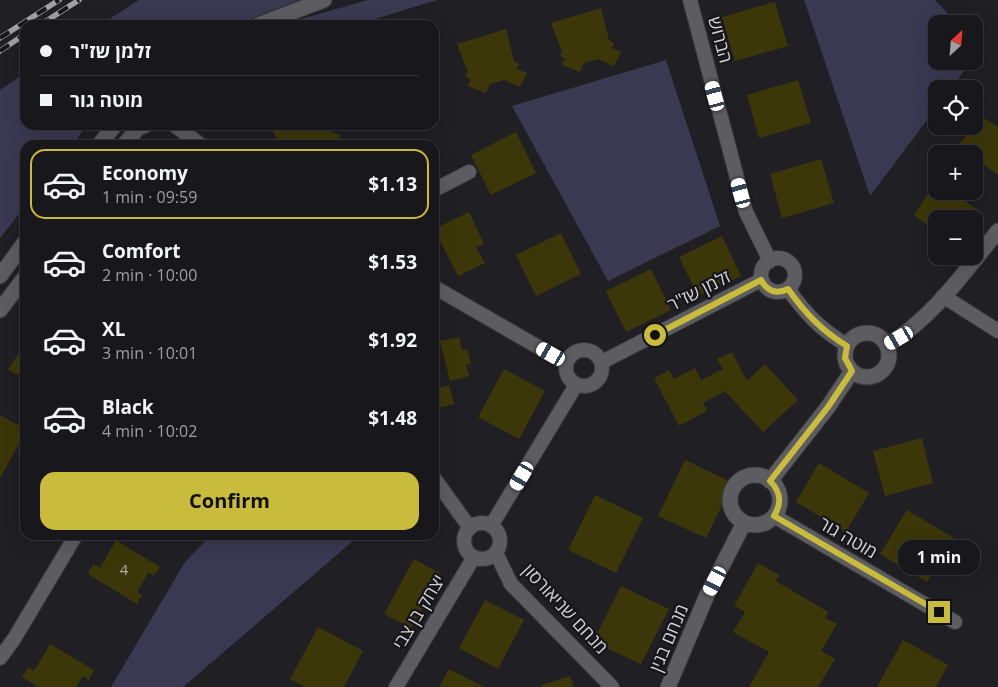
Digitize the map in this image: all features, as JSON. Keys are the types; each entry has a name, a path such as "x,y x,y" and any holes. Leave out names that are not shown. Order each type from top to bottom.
{"street":[{"path":"271,20 324,0"},
{"name":"הברוש","path":"690,0 746,212 770,260"},
{"path":"128,140 136,130"},
{"path":"181,130 195,140"},
{"path":"439,187 469,172"},
{"path":"886,345 899,338 943,296 998,231"},
{"path":"0,276 20,249"},
{"path":"779,258 792,265 795,276 794,282 788,289 774,292 769,290 761,280 762,268 770,260 779,258"},
{"name":"זלמן שז\"ר","path":"602,362 761,280"},
{"path":"0,310 20,284"},
{"path":"788,289 813,321 847,346"},
{"path":"439,290 566,363"},
{"path":"943,296 998,331"},
{"path":"867,333 876,334 886,345 889,359 881,372 867,377 852,371 845,358 847,346 853,338 867,333"},
{"path":"582,350 594,352 602,362 598,380 587,386 576,385 567,376 566,363 571,355 582,350"},
{"path":"770,481 828,407 852,371"},
{"path":"492,526 576,385"},
{"path":"760,476 770,481 780,495 780,504 774,516 759,525 744,523 734,515 731,507 732,490 743,478 760,476"},
{"path":"439,485 470,528"},
{"name":"מוטה גור","path":"774,516 956,622"},
{"path":"481,523 492,526 496,530 500,541 496,553 485,559 469,554 464,542 470,528 481,523"},
{"name":"מנחם בגין","path":"668,687 707,595 744,523"},
{"path":"0,658 14,639 73,540"},
{"name":"מנחם שניאורסון","path":"496,553 511,584 612,687"},
{"name":"יצחק בן צבי","path":"396,687 474,557"}],"shaded area":[{"path":"139,0 299,0 248,20 108,20"},
{"path":"368,0 437,0 372,20 299,20"},
{"path":"804,0 935,0 949,15 928,15 928,70 965,70 957,80 928,80 928,119 870,196"},
{"path":"666,60 720,226 608,281 512,106"},
{"path":"20,76 20,130 83,130 76,140 20,140 20,212 0,238 0,90"},
{"path":"206,540 354,540 183,687 111,687 185,562"}],"building":[{"path":"775,2 788,46 735,61 722,17"},
{"path":"601,8 609,40 614,43 612,48 621,52 614,66 598,59 584,63 580,72 562,65 565,58 560,56 562,51 551,23"},
{"path":"506,29 514,61 519,64 517,69 527,73 520,87 504,80 490,84 486,93 467,86 471,79 465,77 468,72 457,44"},
{"path":"798,80 811,123 759,138 747,95"},
{"path":"983,118 998,127 998,175 983,164 983,145 959,145 967,135 983,135"},
{"path":"272,130 330,130 330,132 340,135 338,140 278,140"},
{"path":"516,132 536,173 491,195 471,155"},
{"path":"821,159 834,203 782,218 770,174"},
{"path":"928,194 928,200 963,200 978,210 928,210 928,225 914,215"},
{"path":"469,212 484,244 476,247 485,263 458,276 439,239 439,227"},
{"path":"561,233 581,274 536,296 516,255"},
{"path":"722,236 741,276 698,296 679,257"},
{"path":"651,269 671,310 626,332 606,291"},
{"path":"459,337 462,350 467,349 471,364 466,365 469,376 450,381 440,341"},
{"path":"20,351 20,372 17,375 8,369"},
{"path":"732,352 747,381 765,364 798,400 763,432 725,391 703,403 707,411 679,426 654,378 669,370 674,379 695,368 701,380 723,369 717,359"},
{"path":"504,369 545,391 519,439 478,417"},
{"path":"449,385 454,404 439,408 439,388"},
{"path":"0,415 20,426 20,442 0,478"},
{"path":"922,438 933,483 885,496 873,451"},
{"path":"685,460 733,483 706,538 658,516"},
{"path":"819,463 869,493 846,532 796,502"},
{"path":"595,495 643,518 616,573 568,550"},
{"path":"907,510 954,538 927,582 880,554"},
{"path":"116,540 160,567 154,576 148,573 137,592 142,595 137,604 88,574 93,564 100,568"},
{"path":"414,559 441,574 411,628 384,614"},
{"path":"758,563 779,575 776,581 828,612 825,618 837,624 821,651 835,659 818,687 749,687 769,652 733,632 745,612 734,606"},
{"path":"621,586 669,609 641,664 593,642"},
{"path":"485,600 524,620 498,669 459,648"},
{"path":"318,627 363,651 344,687 305,687 290,679"},
{"path":"903,640 948,665 936,687 877,687"},
{"path":"50,644 94,670 89,680 83,676 76,687 38,687 22,677 28,667 34,671"},
{"path":"449,669 484,687 439,687"},
{"path":"570,676 574,687 542,687 542,685"}],"railway":[{"path":"28,20 59,0"},
{"path":"48,20 79,0"},
{"path":"0,38 20,25"},
{"path":"0,51 20,37"}],"route":[{"path":"655,335 761,280 769,290 774,292 786,291 788,289 813,321 847,346 845,358 852,371 828,407 770,481 780,495 780,504 774,516 939,612"}]}
